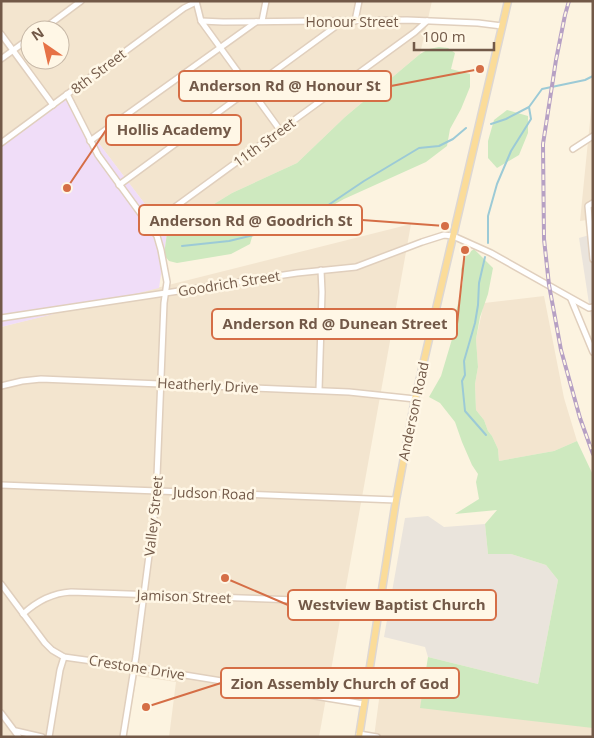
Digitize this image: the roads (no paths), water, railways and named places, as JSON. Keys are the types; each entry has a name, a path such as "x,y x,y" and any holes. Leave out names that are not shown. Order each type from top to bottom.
{"main road":[{"name":"Anderson Road","path":"359,736 414,399 508,1"}],"street":[{"path":"55,20 81,1"},
{"path":"203,1 197,4 202,21 280,130"},
{"path":"90,141 260,21 266,1"},
{"path":"355,21 359,1"},
{"name":"8th Street","path":"1,143 184,8 197,4"},
{"name":"Honour Street","path":"202,21 427,21 478,22 502,26"},
{"path":"119,185 343,21"},
{"name":"11th Street","path":"149,226 415,32 427,21"},
{"path":"1,34 53,105"},
{"path":"1,60 20,46"},
{"name":"Valley Street","path":"67,94 98,155 157,236 167,282 164,303 157,491 135,667 123,737"},
{"path":"573,149 593,136"},
{"path":"593,203 588,206 593,259"},
{"name":"Goodrich Street","path":"1,318 321,270 356,267 422,242 444,235 453,236"},
{"path":"453,236 491,252 589,308 593,307"},
{"path":"319,390 321,270"},
{"path":"571,298 593,352"},
{"name":"Heatherly Drive","path":"1,386 41,378 319,390 414,399"},
{"name":"Judson Road","path":"1,485 396,500"},
{"name":"Crestone Drive","path":"1,584 45,643 64,657 364,704"},
{"name":"Jamison Street","path":"23,614 47,598 62,592 380,603"},
{"path":"49,737 60,670 64,657"},
{"path":"1,713 19,737"},
{"path":"16,731 42,737"},
{"path":"359,736 377,737"}],"waterway":[{"path":"491,124 506,119 529,107 542,89 585,80 593,76"},
{"path":"488,243 488,216 497,184 511,151 531,119 529,107"},
{"path":"182,246 229,241 266,232 315,214 364,181 419,148 439,146 453,139 466,128"},
{"path":"485,257 479,283 475,323 464,361 465,375 462,381 465,411 486,435"}],"railway":[{"path":"569,1 556,60 543,144 544,239 549,285 561,350 580,418 593,454"}],"place":[{"name":"Anderson Rd @ Honour St","path":"480,69"},
{"name":"Hollis Academy","path":"67,188"},
{"name":"Anderson Rd @ Goodrich St","path":"445,226"},
{"name":"Anderson Rd @ Dunean Street","path":"465,250"},
{"name":"Westview Baptist Church","path":"225,578"},
{"name":"Zion Assembly Church of God","path":"146,707"}]}
